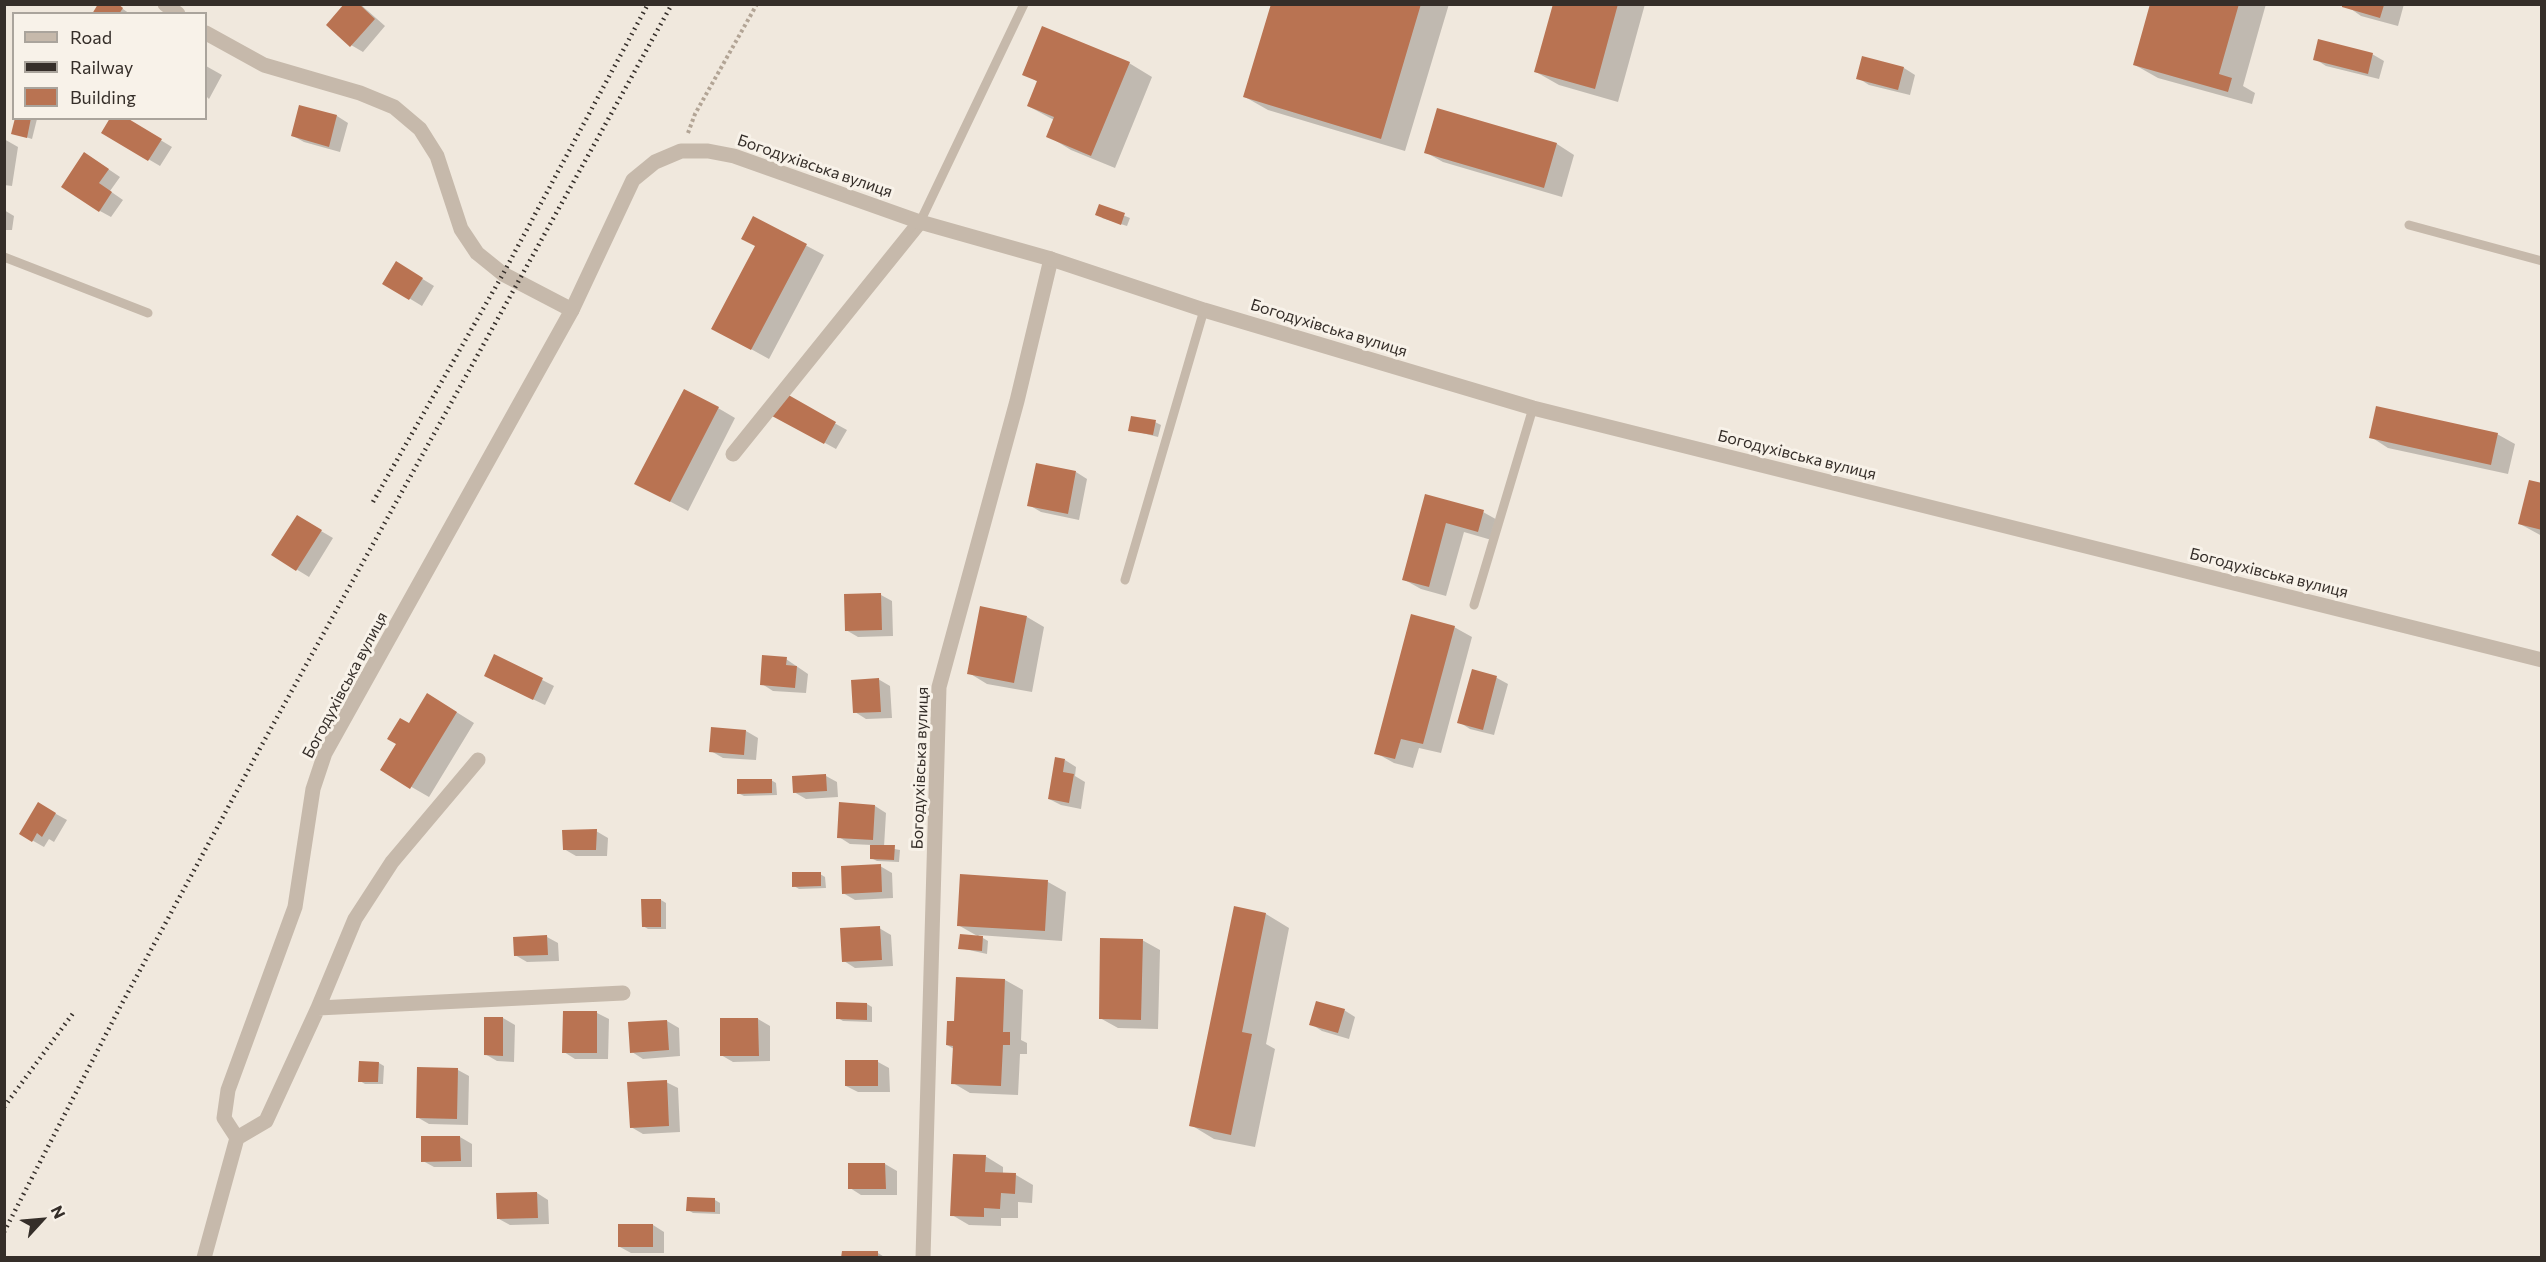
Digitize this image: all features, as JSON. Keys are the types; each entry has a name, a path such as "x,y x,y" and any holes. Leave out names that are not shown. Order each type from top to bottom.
{"street":[{"path":"207,34 264,64 360,93 394,107 420,129 437,156 461,229 477,253 503,274 572,310"},
{"name":"Богодухівська вулиця","path":"237,1138 224,1118 228,1090 295,907 313,789 325,753 572,310 633,180 655,162 681,151 708,151 734,156 920,222 1051,259 1204,310 1533,408 2541,660"},
{"path":"733,454 920,222"},
{"name":"Богодухівська вулиця","path":"923,1257 939,687 1017,401 1051,259"},
{"path":"204,1257 237,1138 266,1121 318,1008 355,919 392,862 478,760"},
{"path":"318,1008 623,993"}],"lane":[{"path":"920,222 1024,4"},
{"path":"2409,225 2541,261"},
{"path":"4,257 148,313"},
{"path":"1125,580 1204,310"},
{"path":"1474,605 1533,408"}],"path":[{"path":"681,151 695,114 757,4"}],"building":[{"path":"98,4 118,4 123,8 120,12 93,12"},
{"path":"344,4 359,4 375,19 350,47 326,25"},
{"path":"1271,4 1421,4 1381,139 1243,97"},
{"path":"1553,4 1618,4 1595,89 1534,72"},
{"path":"2150,4 2239,4 2219,74 2232,78 2228,92 2133,65"},
{"path":"2342,5 2384,5 2380,18 2342,7"},
{"path":"1042,26 1130,62 1091,156 1046,137 1054,117 1027,106 1037,81 1022,75"},
{"path":"2318,39 2373,53 2368,74 2313,60"},
{"path":"1862,56 1904,67 1898,90 1856,79"},
{"path":"299,105 337,115 329,147 291,136"},
{"path":"1437,108 1557,143 1544,188 1424,153"},
{"path":"14,120 31,120 27,138 11,134"},
{"path":"109,120 130,120 162,139 148,161 101,133"},
{"path":"84,152 109,169 99,183 112,192 99,212 61,187"},
{"path":"1099,204 1125,213 1121,225 1095,215"},
{"path":"753,216 807,244 751,350 711,329 755,246 741,239"},
{"path":"396,261 423,278 409,300 382,284"},
{"path":"684,389 719,407 670,502 634,484"},
{"path":"785,393 836,422 824,444 772,416"},
{"path":"2376,406 2498,433 2491,465 2369,438"},
{"path":"1131,416 1156,420 1153,435 1128,431"},
{"path":"1036,463 1076,471 1068,514 1027,506"},
{"path":"2529,480 2542,483 2542,530 2518,524"},
{"path":"1425,494 1484,510 1478,532 1446,523 1429,587 1402,580"},
{"path":"297,515 322,530 296,571 271,555"},
{"path":"881,593 882,630 845,631 844,594"},
{"path":"980,606 1027,616 1014,683 967,674"},
{"path":"1411,614 1455,626 1423,744 1401,739 1395,759 1374,754"},
{"path":"494,654 543,678 533,700 484,676"},
{"path":"762,655 787,657 786,665 797,666 795,688 760,685"},
{"path":"1472,669 1497,676 1483,730 1457,723"},
{"path":"879,678 881,712 853,713 851,680"},
{"path":"427,693 457,712 410,789 380,770 396,744 387,739 400,718 409,723"},
{"path":"711,727 746,730 744,755 709,752"},
{"path":"1055,757 1065,759 1063,772 1074,774 1069,803 1048,799"},
{"path":"826,774 827,791 793,793 792,776"},
{"path":"737,779 772,779 772,793 737,794"},
{"path":"38,802 56,813 42,837 37,833 32,842 19,834"},
{"path":"839,802 875,805 873,840 837,838"},
{"path":"597,829 596,850 563,850 562,830"},
{"path":"870,845 895,845 894,860 870,859"},
{"path":"881,864 882,892 842,894 841,866"},
{"path":"792,872 821,872 821,886 792,887"},
{"path":"960,874 1048,880 1045,931 957,926"},
{"path":"641,899 661,899 661,927 642,927"},
{"path":"1234,906 1266,913 1242,1032 1252,1034 1231,1135 1189,1126"},
{"path":"880,926 882,960 842,962 840,928"},
{"path":"960,934 983,936 982,951 958,949"},
{"path":"547,935 548,955 514,956 513,937"},
{"path":"1100,938 1143,939 1141,1020 1099,1019"},
{"path":"956,977 1005,979 1003,1032 1010,1032 1010,1045 1003,1045 1001,1086 951,1084 953,1046 946,1045 947,1021 954,1021"},
{"path":"1316,1001 1345,1009 1338,1033 1309,1025"},
{"path":"836,1002 867,1003 867,1020 836,1019"},
{"path":"563,1011 597,1011 597,1053 562,1053"},
{"path":"484,1017 503,1017 503,1056 484,1055"},
{"path":"720,1018 758,1018 759,1056 720,1056"},
{"path":"667,1020 669,1050 630,1053 628,1022"},
{"path":"845,1060 878,1060 878,1086 845,1086"},
{"path":"359,1061 379,1062 378,1082 358,1082"},
{"path":"417,1067 458,1068 457,1119 416,1118"},
{"path":"667,1080 669,1126 630,1128 627,1082"},
{"path":"421,1136 460,1136 461,1161 421,1162"},
{"path":"953,1154 986,1155 985,1172 1016,1173 1015,1194 1001,1193 1000,1209 984,1208 984,1217 950,1216"},
{"path":"848,1163 885,1163 886,1189 848,1189"},
{"path":"537,1192 538,1218 497,1219 496,1193"},
{"path":"687,1197 715,1198 715,1212 686,1211"},
{"path":"618,1224 653,1224 653,1247 618,1247"},
{"path":"842,1251 878,1251 878,1258 841,1258"}],"railway":[{"path":"373,502 503,274 648,4"},
{"path":"4,1232 119,1009 264,741 672,4"},
{"path":"4,1107 74,1012"}]}
